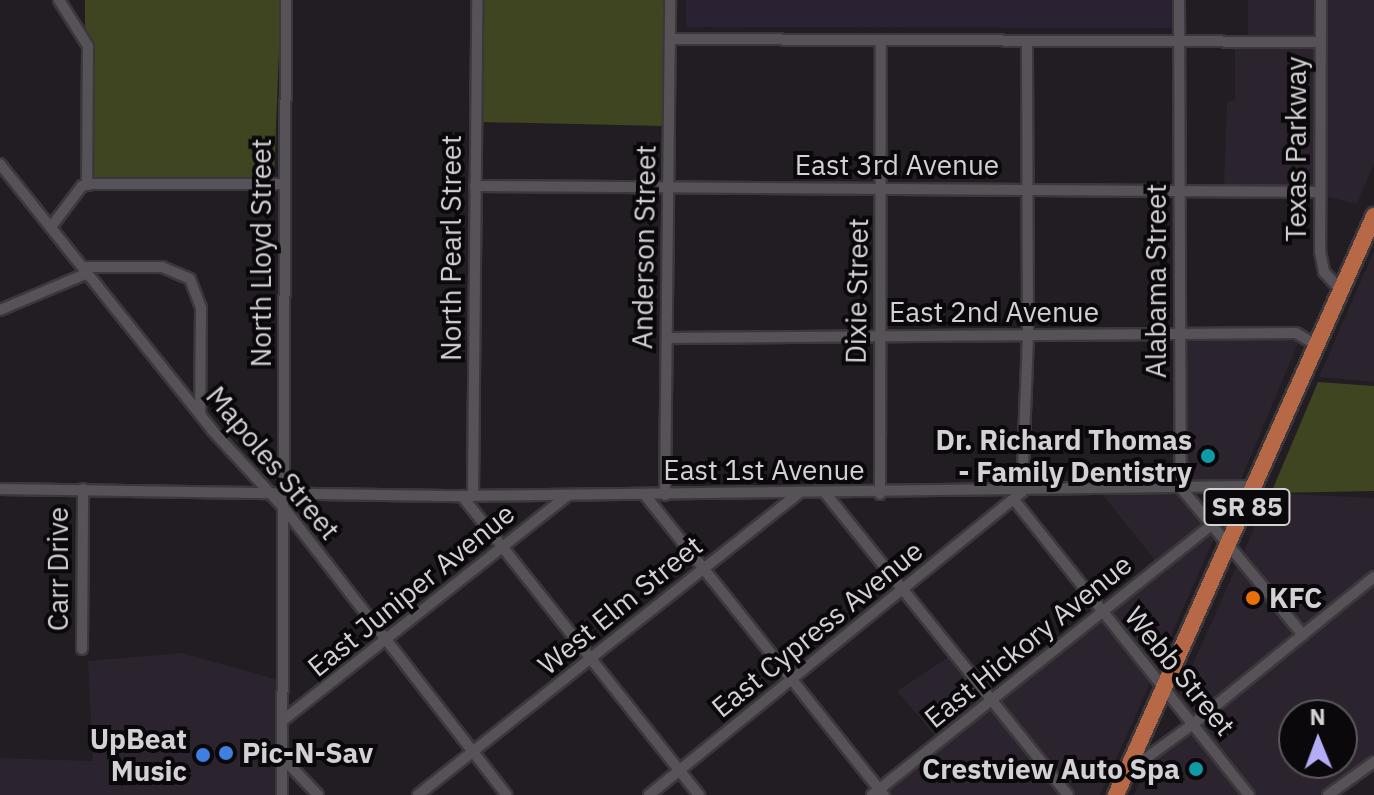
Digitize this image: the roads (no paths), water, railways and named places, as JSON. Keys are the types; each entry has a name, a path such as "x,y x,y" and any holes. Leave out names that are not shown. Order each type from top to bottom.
{"main road":[{"name":"SR 85","path":"1116,795 1257,486 1374,216"}],"street":[{"path":"51,227 87,185 88,46 59,0"},
{"name":"North Lloyd Street","path":"282,795 286,0"},
{"name":"North Pearl Street","path":"468,496 477,0"},
{"name":"Anderson Street","path":"665,495 670,0"},
{"name":"Alabama Street","path":"1179,0 1181,488"},
{"name":"Texas Parkway","path":"1321,0 1321,261 1342,291"},
{"path":"670,39 1320,42"},
{"name":"Dixie Street","path":"880,494 881,41"},
{"path":"1018,497 1028,337 1027,41"},
{"name":"Mapoles Street","path":"0,164 200,415 284,508 384,641 507,795"},
{"path":"87,185 285,184"},
{"name":"East 3rd Avenue","path":"475,186 1320,192"},
{"path":"0,310 86,270 162,267 190,279 201,308 196,394 200,415"},
{"name":"East 2nd Avenue","path":"667,338 1296,333 1318,346"},
{"name":"East 1st Avenue","path":"0,489 284,495 880,494 1018,497 1257,486"},
{"path":"1181,488 1231,542 1303,635"},
{"name":"Carr Drive","path":"82,649 83,489"},
{"name":"West Elm Street","path":"418,795 798,494"},
{"path":"826,494 1068,795"},
{"name":"East Juniper Avenue","path":"282,721 568,495"},
{"path":"645,495 879,793"},
{"path":"468,496 500,549 699,795"},
{"name":"East Cypress Avenue","path":"649,795 1018,497"},
{"name":"Webb Street","path":"1018,497 1102,612 1249,795"},
{"name":"East Hickory Avenue","path":"879,793 1213,524"},
{"path":"1135,756 1145,759 1193,724 1374,577"},
{"path":"282,757 318,795"},
{"path":"1328,795 1374,762"}],"place":[{"name":"Dr. Richard Thomas - Family Dentistry","path":"1208,456"},
{"name":"KFC","path":"1253,598"},
{"name":"Pic-N-Sav","path":"226,753"},
{"name":"UpBeat Music","path":"203,755"},
{"name":"Crestview Auto Spa","path":"1196,769"}]}
